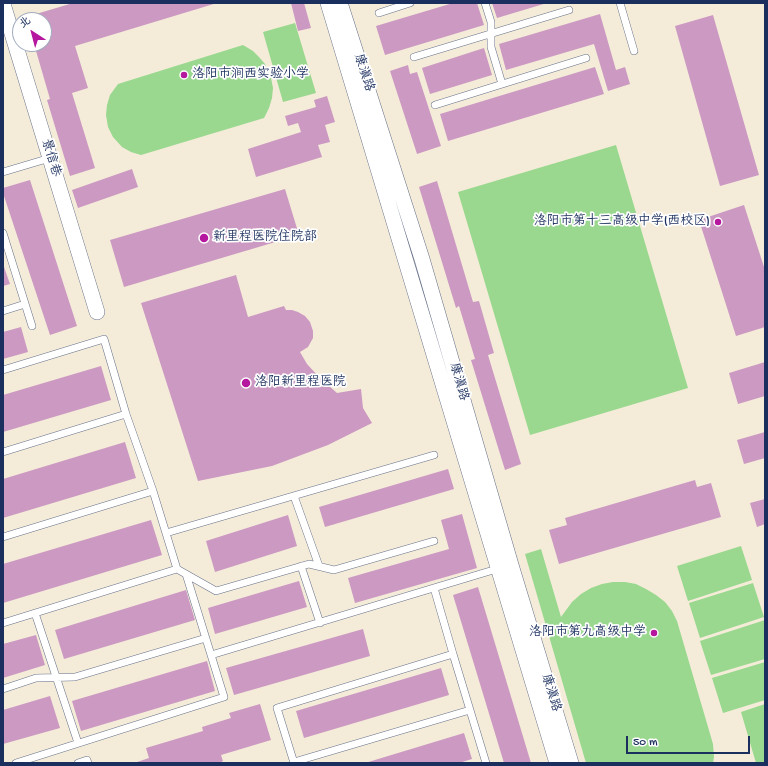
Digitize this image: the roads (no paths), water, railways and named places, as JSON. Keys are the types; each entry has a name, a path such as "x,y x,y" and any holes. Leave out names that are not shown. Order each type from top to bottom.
{"street":[{"name":"康滇路","path":"328,3 505,566 571,763"},
{"name":"康滇路","path":"340,3 422,259 557,763"},
{"name":"景信巷","path":"3,4 96,312"}],"lane":[{"path":"379,12 410,3"},
{"path":"485,3 491,22 491,47 502,84"},
{"path":"620,3 634,51"},
{"path":"414,57 569,10"},
{"path":"435,105 586,58"},
{"path":"3,172 50,158"},
{"path":"4,237 32,326"},
{"path":"3,310 25,304"},
{"path":"3,370 104,339 126,414 153,491 177,569 216,591 309,564 334,570 434,541"},
{"path":"3,452 126,414"},
{"path":"166,533 434,455"},
{"path":"3,537 153,491"},
{"path":"294,496 319,566"},
{"path":"301,566 320,622"},
{"path":"211,655 505,566"},
{"path":"3,623 177,569"},
{"path":"16,763 224,697 186,574"},
{"path":"434,588 486,763"},
{"path":"35,613 78,743"},
{"path":"3,689 36,678 75,677 206,638"},
{"path":"453,654 277,708 294,763 470,710"},
{"path":"78,763 87,760 88,763"}],"place":[{"name":"洛阳市涧西实验小学","path":"184,75"},
{"name":"洛阳市第十三高级中学(西校区)","path":"718,222"},
{"name":"新里程医院住院部","path":"204,238"},
{"name":"洛阳新里程医院","path":"246,383"},
{"name":"洛阳市第九高级中学","path":"654,633"}]}
